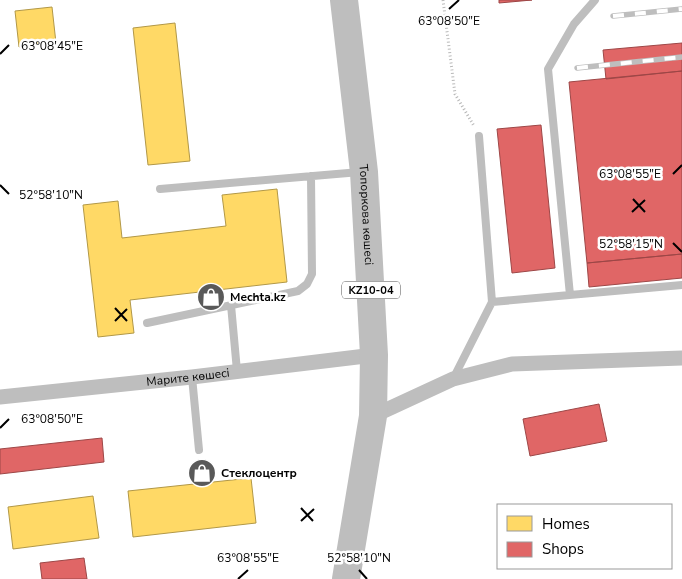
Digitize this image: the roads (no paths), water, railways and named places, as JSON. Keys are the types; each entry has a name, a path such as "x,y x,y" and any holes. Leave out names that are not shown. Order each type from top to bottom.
{"highway":[{"name":"Топоркова көшесі","path":"344,0 364,172 374,354 373,416 346,579"}],"street":[{"name":"Марите көшесі","path":"0,397 374,354"},
{"path":"373,416 453,379 512,364 682,358"}],"lane":[{"path":"570,295 548,69 574,24 595,0"},
{"path":"453,379 492,302 479,136"},
{"path":"160,189 364,172"},
{"path":"147,323 298,291 307,284 312,274 311,176"},
{"path":"492,302 682,285"},
{"path":"231,305 237,371"},
{"path":"192,376 199,450"}],"railway":[{"path":"613,16 682,9"},
{"path":"577,68 682,57"}],"place":[{"name":"Mechta.kz","path":"211,297"},
{"name":"Стеклоцентр","path":"202,473"}]}
